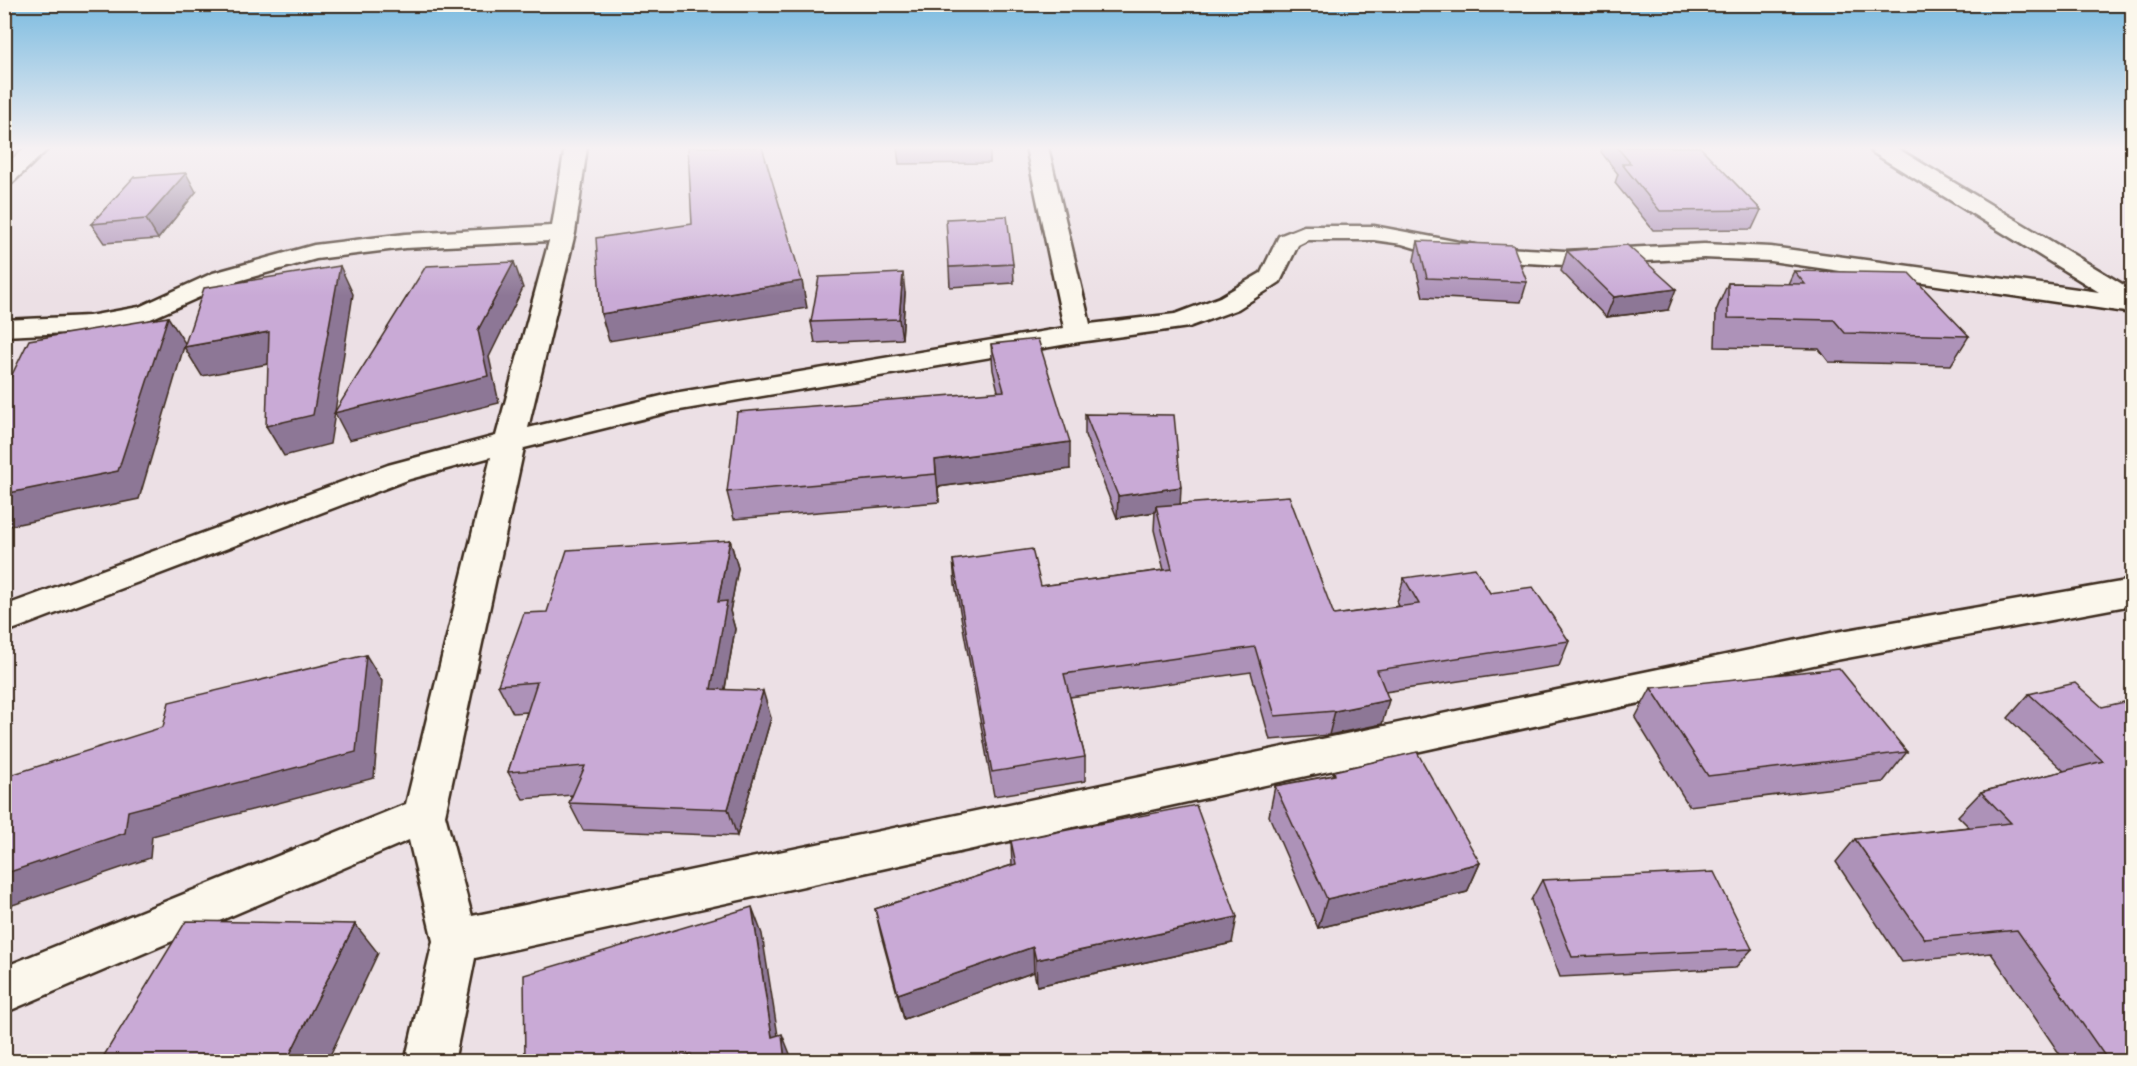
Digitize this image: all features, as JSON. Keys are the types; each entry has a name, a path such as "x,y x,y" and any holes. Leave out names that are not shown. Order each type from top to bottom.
{"street":[{"path":"429,1062 456,941 424,815 510,442 563,232 568,197"},
{"path":"1048,197 1079,334"},
{"path":"1961,197 2133,303"},
{"path":"4,620 297,508 399,472 510,442 674,402 1079,334 1180,321 1229,303 1271,277 1288,240 1304,232 1334,231 1406,237 1432,246 1486,254 1565,258 1704,251 1771,254 2133,303"},
{"path":"4,328 89,324 146,313 222,278 314,252 405,241 563,232"},
{"path":"456,941 1836,646 2133,593"},
{"path":"4,990 424,815"}],"building":[{"path":"116,197 165,197 146,219 91,224"},
{"path":"691,197 777,197 802,281 601,314 596,238 692,224"},
{"path":"1648,197 1748,197 1761,210 1660,211"},
{"path":"1007,216 1013,264 949,267 946,219"},
{"path":"1418,241 1513,245 1527,282 1427,278"},
{"path":"1627,245 1676,289 1614,297 1567,251"},
{"path":"514,262 478,330 488,376 334,413 426,266"},
{"path":"340,266 313,415 266,426 269,332 184,347 204,288"},
{"path":"1794,271 1909,273 1969,336 1845,333 1834,320 1728,318 1728,283 1805,284"},
{"path":"903,273 899,319 811,322 819,277"},
{"path":"168,317 118,471 4,494 4,391 29,340"},
{"path":"1038,339 1070,442 935,460 936,474 727,492 737,412 1004,391 991,344"},
{"path":"1085,414 1174,415 1181,487 1118,496"},
{"path":"1289,496 1334,615 1419,604 1404,578 1475,568 1490,593 1533,587 1569,641 1377,670 1389,700 1335,711 1275,716 1255,647 1064,674 1085,757 992,772 953,560 1032,549 1041,586 1172,569 1156,506"},
{"path":"730,540 718,602 727,601 711,689 763,691 728,809 569,803 585,766 508,772 537,682 498,685 524,613 547,612 567,550"},
{"path":"366,655 356,752 128,811 125,833 4,874 4,777 163,727 169,702"},
{"path":"1839,668 1907,752 1708,776 1651,688"},
{"path":"2075,683 2102,707 2133,700 2133,1062 2109,1062 2017,930 1925,939 1855,839 2011,823 1981,792 2103,761 2029,694"},
{"path":"1417,752 1480,863 1327,899 1275,786 1335,775 1334,771"},
{"path":"1196,805 1237,917 1036,960 1033,947 898,994 875,909 1016,864 1011,841"},
{"path":"1714,872 1752,949 1572,957 1542,880"},
{"path":"752,907 772,1037 782,1034 785,1062 692,1062 691,1054 669,1062 525,1062 524,975"},
{"path":"186,921 355,924 286,1062 100,1062"},
{"path":"59,1060 101,1060 100,1062 58,1062"}]}
